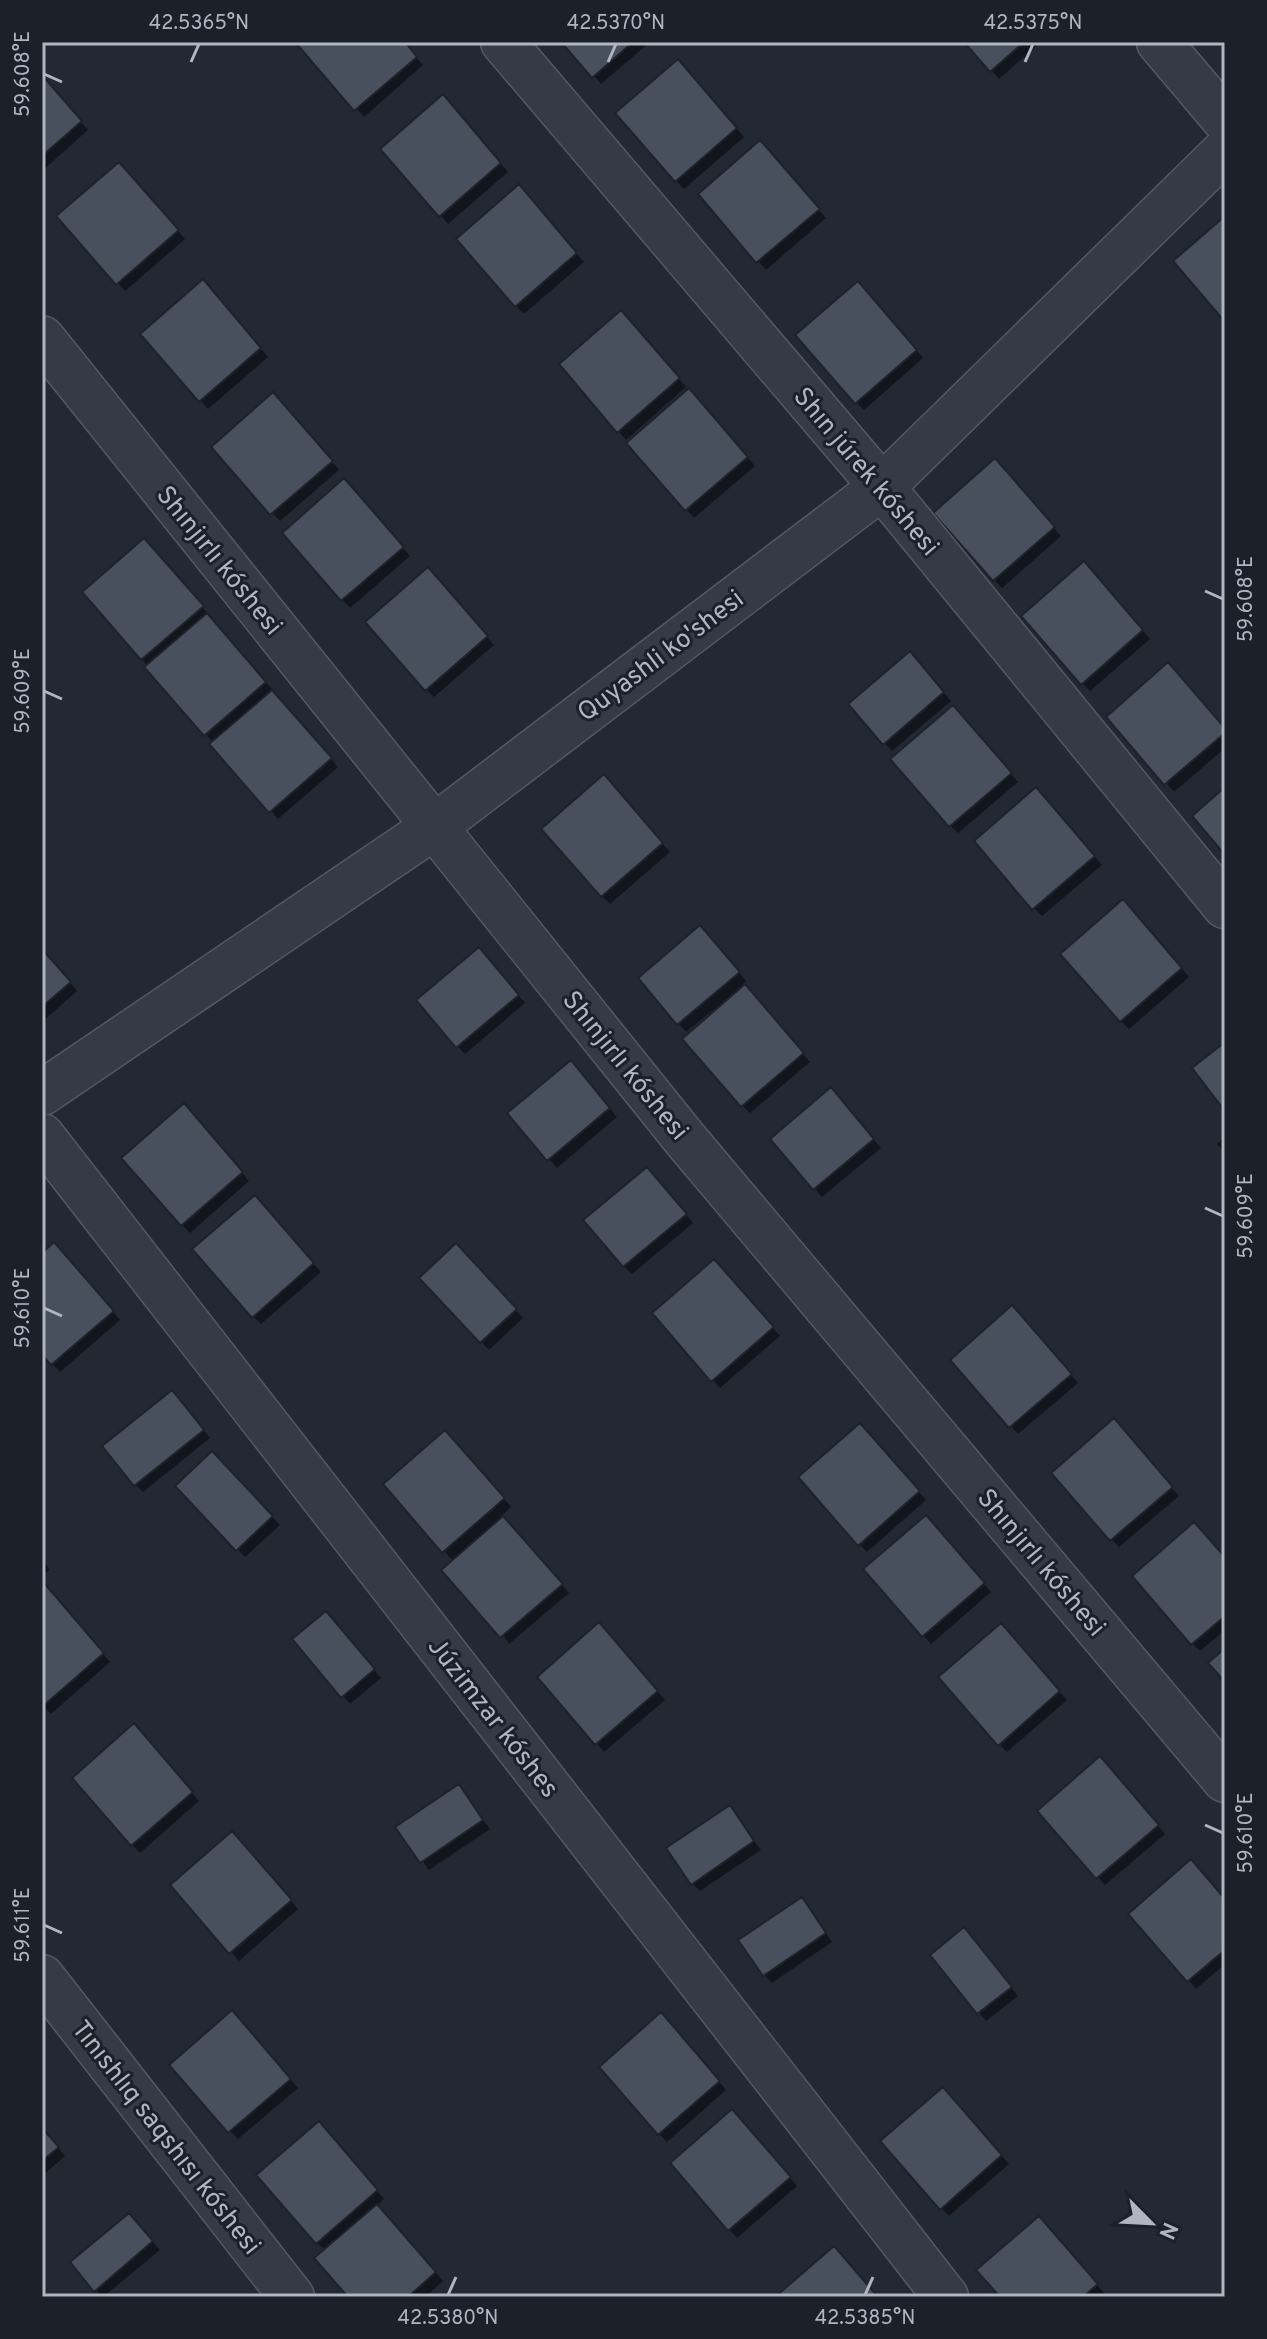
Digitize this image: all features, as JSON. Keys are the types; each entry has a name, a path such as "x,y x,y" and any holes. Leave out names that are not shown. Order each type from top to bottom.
{"street":[{"name":"Shın júrek kóshesi","path":"503,42 882,487 1225,906"},
{"path":"1159,42 1225,120"},
{"name":"Quyashli ko'shesi","path":"42,1093 434,827 882,487 1225,151"},
{"name":"Shınjırlı kóshesi","path":"42,338 685,1139 1225,1780"},
{"name":"Júzimzar kóshes","path":"42,1136 946,2297"},
{"name":"Tınıshlıq saqshısı kóshesi","path":"42,1977 292,2297"}],"building":[{"path":"295,42 405,42 417,57 354,111"},
{"path":"561,42 633,42 592,78"},
{"path":"964,42 1024,42 990,72"},
{"path":"678,59 737,128 675,182 615,113"},
{"path":"42,75 82,121 42,156"},
{"path":"443,94 501,163 439,217 380,149"},
{"path":"760,140 820,209 756,263 698,194"},
{"path":"119,162 179,230 116,285 56,216"},
{"path":"519,184 577,253 515,307 456,239"},
{"path":"1225,216 1225,322 1173,261"},
{"path":"203,279 261,348 199,402 140,334"},
{"path":"858,281 917,350 855,404 795,335"},
{"path":"621,310 680,378 617,433 559,364"},
{"path":"689,388 748,457 685,511 626,443"},
{"path":"273,392 333,461 270,515 211,447"},
{"path":"995,458 1055,527 993,581 933,513"},
{"path":"344,478 404,547 341,601 282,533"},
{"path":"144,538 204,606 141,660 82,592"},
{"path":"1084,561 1143,630 1081,685 1021,616"},
{"path":"428,567 488,636 425,691 365,622"},
{"path":"207,613 266,682 204,736 144,667"},
{"path":"910,651 944,692 883,745 848,704"},
{"path":"1168,662 1225,728 1225,733 1164,785 1106,717"},
{"path":"272,690 332,758 269,813 209,744"},
{"path":"953,705 1012,773 949,827 890,759"},
{"path":"604,774 663,843 601,897 541,829"},
{"path":"1036,787 1095,856 1032,910 974,841"},
{"path":"1225,787 1225,855 1192,816"},
{"path":"1123,899 1182,968 1120,1022 1060,954"},
{"path":"700,925 740,972 677,1025 638,978"},
{"path":"479,947 519,995 456,1048 416,1000"},
{"path":"42,949 71,982 42,1007"},
{"path":"745,984 804,1053 741,1107 682,1039"},
{"path":"1225,1042 1225,1111 1192,1068"},
{"path":"571,1060 610,1108 547,1161 507,1113"},
{"path":"831,1087 874,1139 813,1190 770,1139"},
{"path":"184,1103 243,1172 181,1226 121,1158"},
{"path":"647,1167 687,1214 623,1267 583,1220"},
{"path":"255,1195 314,1263 252,1318 192,1249"},
{"path":"54,1242 114,1311 51,1365 42,1355 42,1253"},
{"path":"456,1243 517,1309 480,1343 419,1278"},
{"path":"714,1259 774,1327 711,1382 652,1313"},
{"path":"1012,1305 1072,1374 1009,1428 950,1360"},
{"path":"172,1390 204,1430 134,1486 102,1446"},
{"path":"1114,1418 1173,1487 1110,1541 1051,1473"},
{"path":"860,1423 920,1491 858,1546 798,1477"},
{"path":"445,1430 505,1498 442,1553 383,1484"},
{"path":"212,1451 273,1516 236,1551 175,1486"},
{"path":"926,1515 985,1583 922,1637 863,1569"},
{"path":"503,1516 563,1584 500,1638 441,1570"},
{"path":"1194,1522 1225,1557 1225,1616 1191,1645 1132,1576"},
{"path":"45,1584 104,1653 42,1707 42,1586"},
{"path":"326,1611 375,1669 341,1698 292,1639"},
{"path":"599,1622 658,1691 595,1745 537,1677"},
{"path":"1001,1623 1060,1691 998,1746 938,1677"},
{"path":"1225,1648 1225,1682 1208,1663"},
{"path":"134,1723 193,1792 131,1846 72,1778"},
{"path":"1100,1756 1159,1825 1096,1879 1037,1811"},
{"path":"459,1784 483,1820 420,1863 395,1827"},
{"path":"730,1805 754,1841 691,1885 666,1848"},
{"path":"232,1831 292,1900 229,1954 170,1885"},
{"path":"1191,1859 1225,1899 1225,1950 1187,1982 1128,1914"},
{"path":"802,1897 826,1933 763,1976 738,1940"},
{"path":"964,1927 1012,1987 977,2014 930,1955"},
{"path":"232,2010 291,2079 228,2133 169,2065"},
{"path":"661,2012 720,2081 658,2135 599,2067"},
{"path":"943,2087 1002,2155 940,2210 880,2141"},
{"path":"732,2109 791,2177 728,2231 670,2163"},
{"path":"319,2121 378,2190 316,2244 256,2175"},
{"path":"42,2128 59,2147 42,2161"},
{"path":"377,2204 436,2272 408,2297 348,2297 314,2258"},
{"path":"129,2213 153,2241 94,2292 70,2262"},
{"path":"1039,2216 1098,2284 1083,2297 1000,2297 976,2270"},
{"path":"834,2246 878,2297 775,2297"}]}
